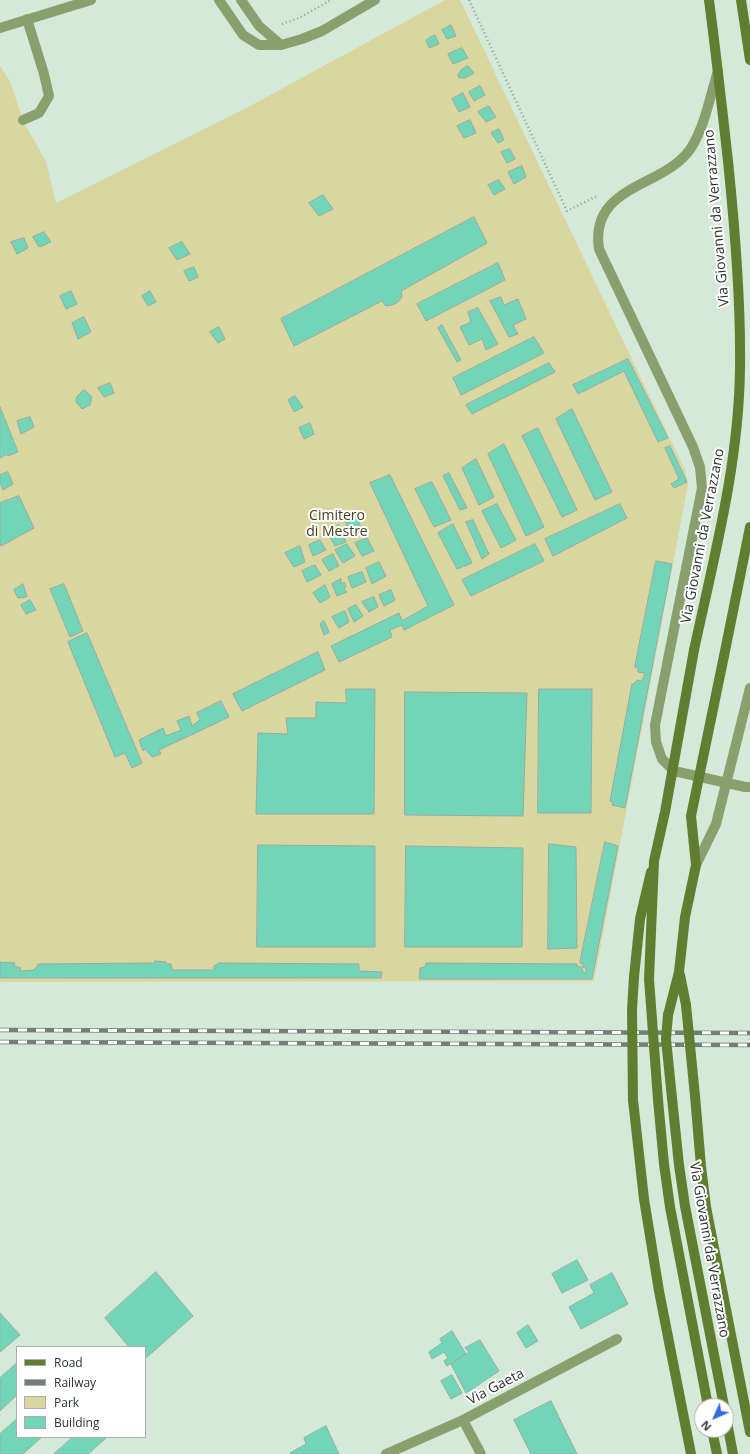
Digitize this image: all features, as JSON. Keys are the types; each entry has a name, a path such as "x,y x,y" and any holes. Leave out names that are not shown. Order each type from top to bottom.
{"main road":[{"name":"Via Giovanni da Verrazzano","path":"706,1398 670,1206 664,1164 649,978 654,861 694,650 724,511 734,455 740,368 738,267 710,0"},
{"path":"741,0 750,60"},
{"path":"750,527 690,816 696,865 685,917 679,972 686,1005 706,1207 750,1432"},
{"path":"654,861 640,919 634,977 632,1010 633,1100 644,1199 657,1284 691,1454"},
{"name":"Via Giovanni da Verrazzano","path":"679,972 668,1015 666,1039 672,1098 685,1206 722,1398"},
{"path":"714,1438 717,1454"},
{"path":"730,1438 733,1454"}],"street":[{"path":"0,28 91,0"},
{"path":"219,0 243,35 260,45 281,45 302,39 322,30 375,0"},
{"path":"241,0 259,26 281,45"},
{"path":"23,120 39,113 49,96 27,19"},
{"path":"718,71 699,131 690,149 673,166 622,195 611,204 600,223 597,235 599,249 683,427 700,467 702,488 655,725 656,742 662,760 674,771 750,787"},
{"path":"696,865 716,824 750,688"},
{"name":"Via Gaeta","path":"386,1454 463,1420 617,1339"},
{"path":"463,1420 481,1454"}],"path":[{"path":"280,25 299,18 331,0"},
{"path":"469,0 567,211 602,193"}],"green space":[{"name":"Cimitero di Mestre","path":"445,0 460,0 685,470 688,484 594,981 0,982 0,66 10,81 24,123 46,161 56,203 250,106"}],"building":[{"path":"451,25 456,36 447,39 442,30"},
{"path":"435,35 439,44 429,48 426,40"},
{"path":"462,48 468,58 453,64 448,54"},
{"path":"468,66 474,73 465,78 459,78 458,75 461,70"},
{"path":"480,86 485,95 474,101 469,92"},
{"path":"463,93 470,107 459,112 452,99"},
{"path":"489,106 496,117 486,122 478,112"},
{"path":"470,120 476,133 464,138 457,126"},
{"path":"499,129 504,140 498,143 491,133"},
{"path":"510,149 515,159 507,163 501,152"},
{"path":"522,166 526,177 514,184 508,172"},
{"path":"499,180 505,189 494,195 488,185"},
{"path":"323,195 333,209 319,216 309,203"},
{"path":"474,217 487,243 401,291 402,297 398,302 386,306 382,301 294,346 281,319"},
{"path":"44,232 51,242 39,247 33,237"},
{"path":"24,238 28,248 17,254 11,242"},
{"path":"182,242 190,254 177,260 169,248"},
{"path":"498,263 505,280 426,321 417,304"},
{"path":"194,267 198,277 189,281 184,271"},
{"path":"71,291 77,304 66,309 60,296"},
{"path":"150,291 156,302 148,306 142,296"},
{"path":"501,297 504,305 518,299 526,319 513,325 518,334 509,337 490,301"},
{"path":"478,308 498,344 486,350 482,339 469,345 460,327 471,322 468,312"},
{"path":"84,317 91,332 78,339 72,323"},
{"path":"442,325 461,360 457,362 438,328"},
{"path":"219,327 225,339 218,343 210,332"},
{"path":"534,337 544,353 461,395 453,378"},
{"path":"628,359 668,438 658,442 624,371 578,394 573,385"},
{"path":"549,363 555,372 472,414 466,405"},
{"path":"110,383 114,393 104,397 98,388"},
{"path":"85,390 92,397 90,405 82,409 76,402 76,398"},
{"path":"295,396 303,407 294,412 288,400"},
{"path":"0,407 18,452 8,456 7,454 0,458"},
{"path":"572,409 612,492 595,500 556,419"},
{"path":"30,417 34,427 21,434 17,421"},
{"path":"310,423 314,434 304,439 299,428"},
{"path":"538,428 577,510 562,517 522,436"},
{"path":"504,444 544,527 526,536 488,454"},
{"path":"670,446 687,482 674,488 671,484 679,479 665,448"},
{"path":"476,459 494,497 479,505 462,468"},
{"path":"8,472 13,484 3,490 0,482 0,475"},
{"path":"449,473 467,508 460,510 443,476"},
{"path":"390,475 454,605 404,630 402,625 390,630 392,637 339,662 331,646 399,613 402,621 428,606 370,483"},
{"path":"432,482 451,520 434,527 415,489"},
{"path":"19,496 34,528 1,546 0,503"},
{"path":"497,504 516,540 501,548 482,511"},
{"path":"620,504 627,518 553,556 545,539"},
{"path":"356,516 363,532 352,535 345,522"},
{"path":"473,520 489,554 482,559 466,522"},
{"path":"453,524 472,563 457,569 438,533"},
{"path":"339,525 346,542 335,546 327,532"},
{"path":"367,538 374,551 362,556 355,543"},
{"path":"320,540 326,550 313,556 309,545"},
{"path":"347,544 355,556 343,563 335,550"},
{"path":"535,544 544,561 471,596 462,580"},
{"path":"300,546 305,562 294,567 285,553"},
{"path":"333,554 339,566 329,571 322,560"},
{"path":"656,561 672,564 625,808 612,805 613,802 610,801 632,684 637,680 642,681 645,673 638,672 638,668 635,667"},
{"path":"379,562 386,576 372,584 366,568"},
{"path":"315,565 321,575 307,582 302,571"},
{"path":"362,572 366,582 352,588 348,577"},
{"path":"341,579 341,584 344,582 346,587 344,589 347,592 337,596 332,584"},
{"path":"23,584 27,597 18,598 14,590"},
{"path":"64,584 83,631 70,637 50,589"},
{"path":"325,585 330,597 320,603 313,593"},
{"path":"391,590 395,600 384,606 379,595"},
{"path":"374,597 378,607 369,612 362,602"},
{"path":"30,600 36,610 26,614 21,605"},
{"path":"356,605 363,616 354,622 348,609"},
{"path":"345,611 349,622 339,628 332,617"},
{"path":"324,621 329,632 324,635 320,624"},
{"path":"87,633 142,763 132,768 125,753 115,757 68,642"},
{"path":"318,652 325,670 242,711 233,694"},
{"path":"346,689 375,689 374,814 256,814 258,733 288,734 286,718 316,718 316,702 346,703"},
{"path":"539,689 592,689 591,813 538,813"},
{"path":"405,692 527,693 523,816 405,815"},
{"path":"221,701 229,717 159,750 161,754 152,757 145,749 143,751 139,740 163,728 166,736 181,730 177,721 189,716 192,726 200,720 197,713"},
{"path":"605,842 618,846 592,979 419,979 420,968 425,967 426,963 577,964 577,966 582,968 583,972 586,973 586,968 582,967 584,964 580,963"},
{"path":"549,844 576,847 577,948 548,949"},
{"path":"258,845 375,846 375,947 257,947"},
{"path":"406,846 523,848 522,947 405,947"},
{"path":"155,961 171,964 172,970 214,970 214,966 219,963 359,964 359,971 382,972 381,978 0,978 0,962 15,963 14,966 21,968 19,971 33,970 38,964 155,963"},
{"path":"577,1260 588,1280 562,1293 552,1274"},
{"path":"156,1272 193,1316 146,1358 146,1346 128,1346 105,1318"},
{"path":"612,1273 628,1304 581,1329 569,1307 594,1293 590,1285"},
{"path":"0,1313 20,1335 0,1352"},
{"path":"528,1325 538,1341 526,1348 517,1333"},
{"path":"452,1331 466,1354 447,1366 444,1361 448,1358 444,1352 432,1359 429,1352 442,1343 440,1339"},
{"path":"480,1340 499,1371 466,1393 451,1364 469,1352 465,1348"},
{"path":"16,1364 16,1396 0,1411 0,1378"},
{"path":"452,1375 462,1393 451,1399 441,1381"},
{"path":"551,1401 577,1454 531,1454 514,1420"},
{"path":"16,1420 16,1438 41,1438 23,1454 0,1454 0,1434"},
{"path":"326,1426 339,1454 290,1453 306,1444 304,1438"},
{"path":"72,1438 106,1438 88,1454 54,1454"}],"railway":[{"path":"0,1030 750,1033"},
{"path":"0,1042 750,1045"}]}
